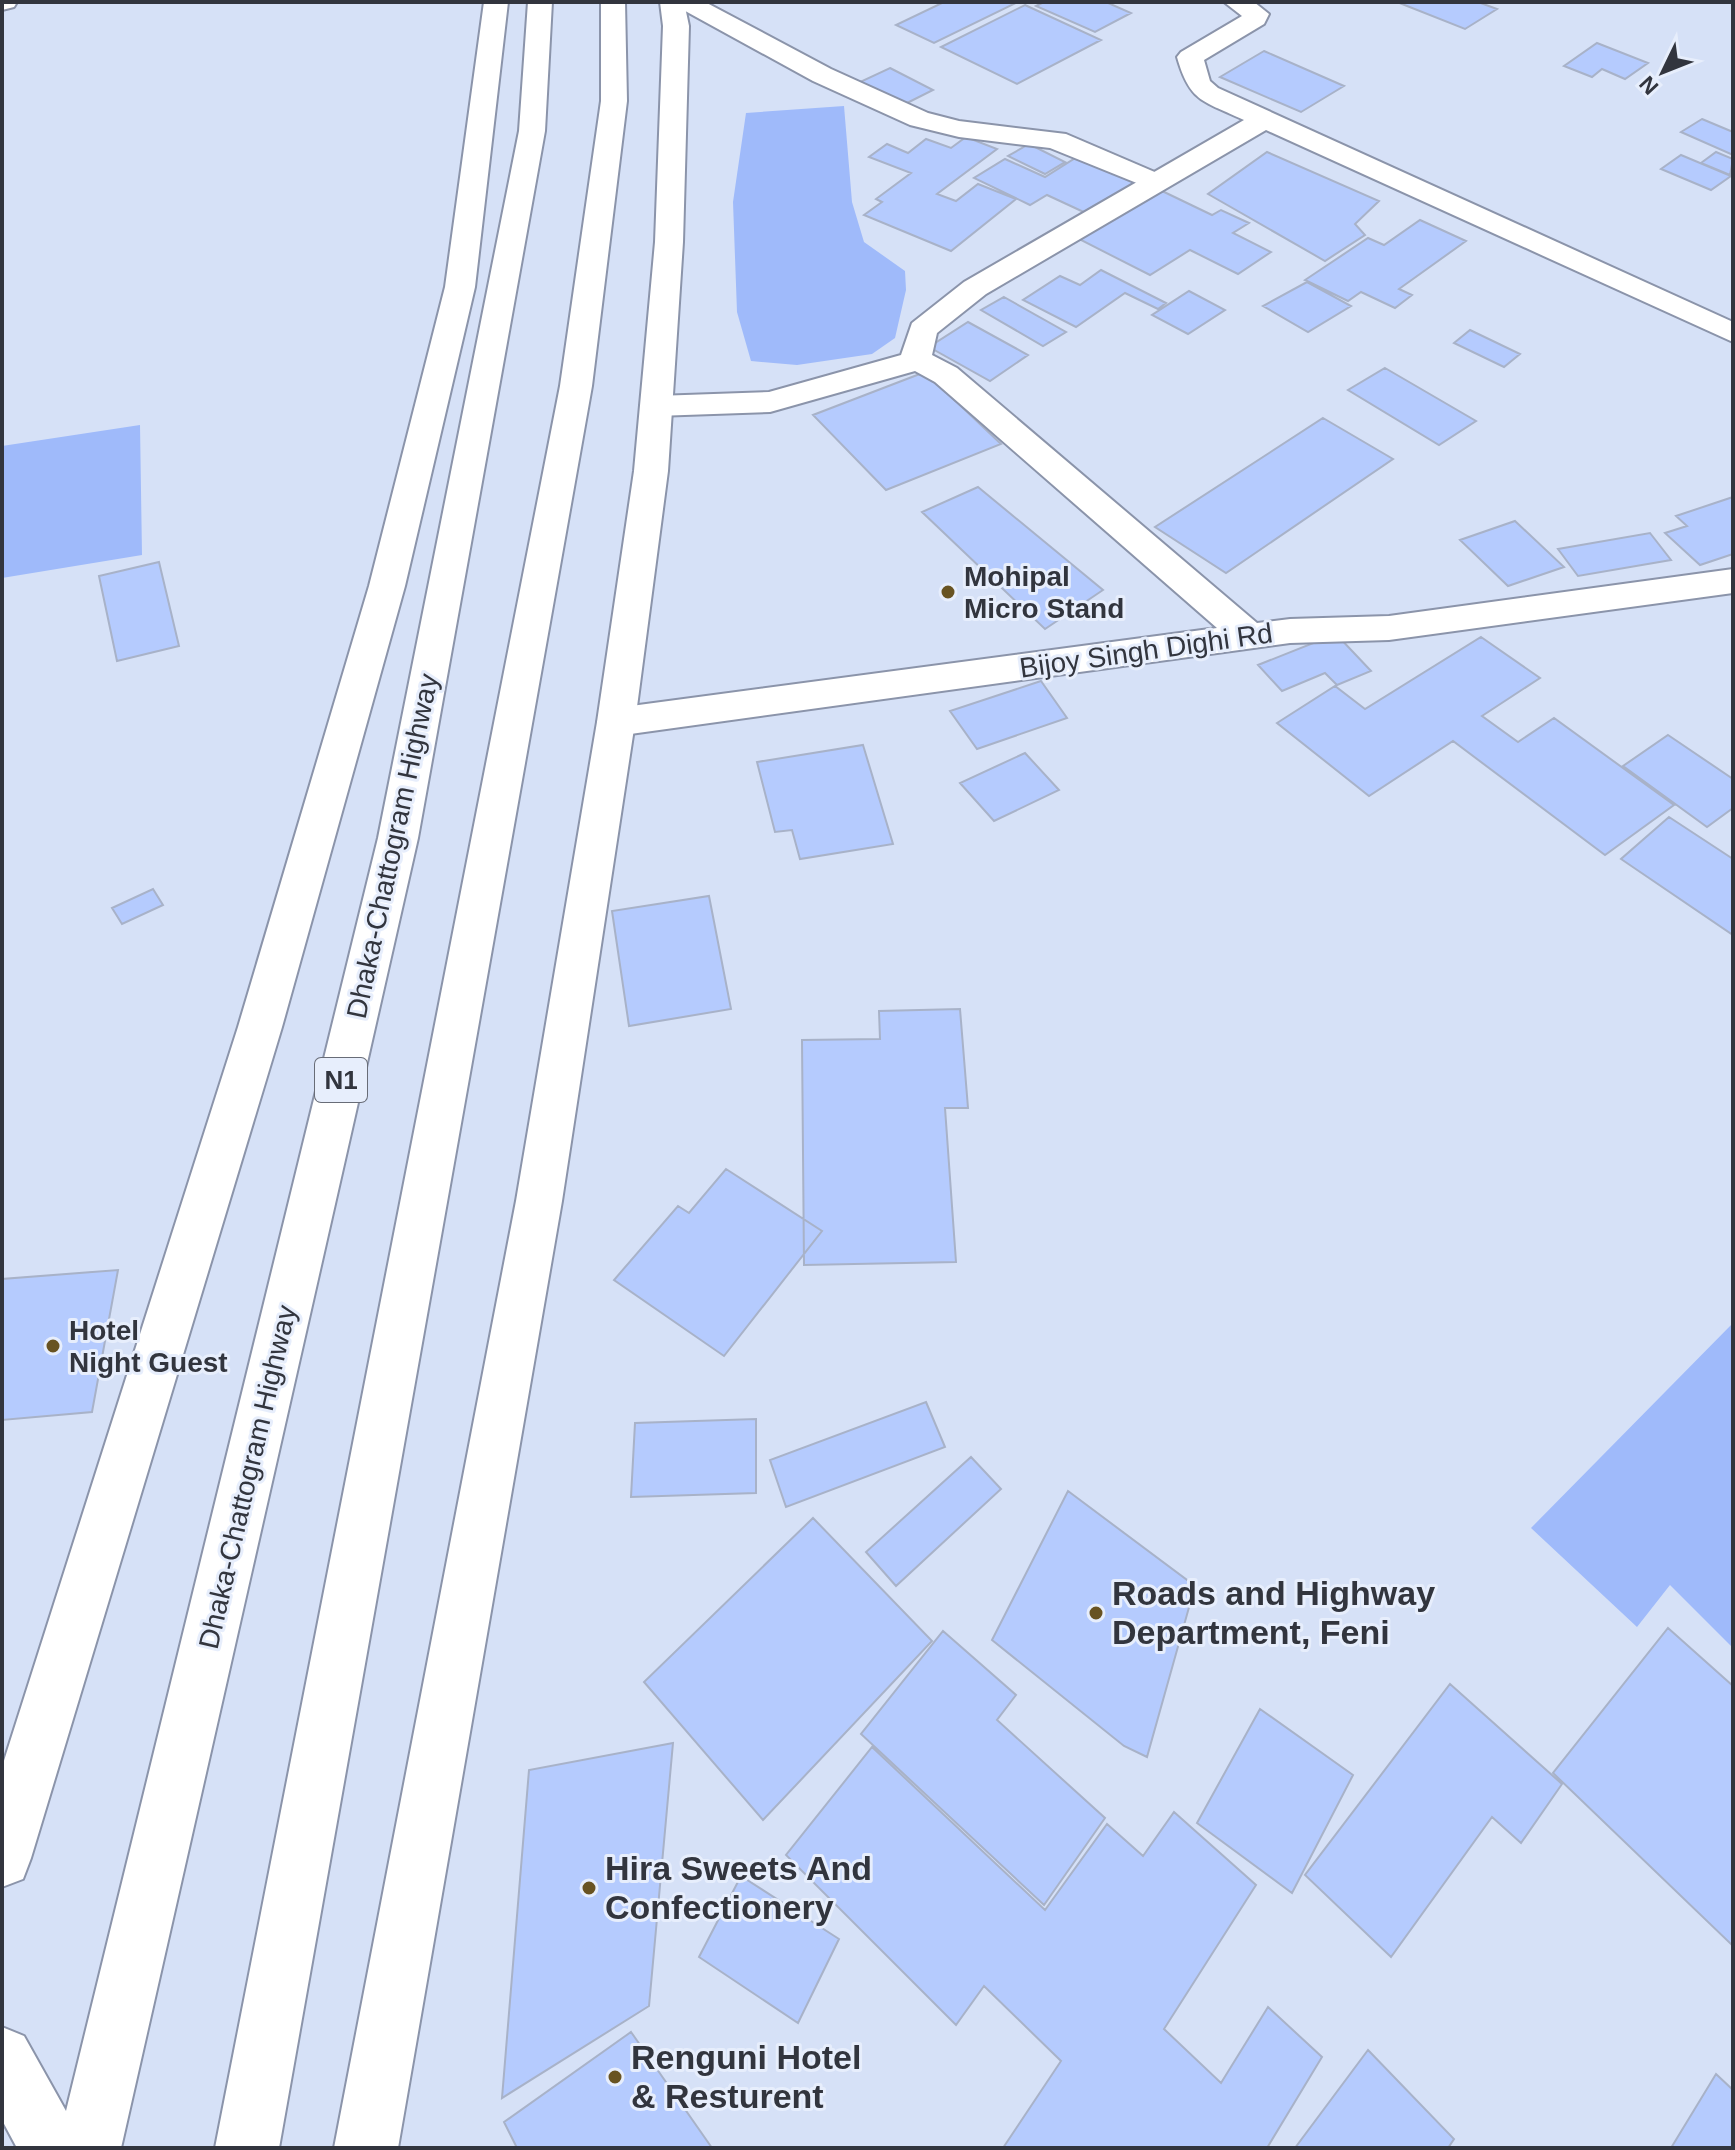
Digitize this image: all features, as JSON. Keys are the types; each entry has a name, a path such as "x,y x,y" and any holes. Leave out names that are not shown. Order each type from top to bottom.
{"main road":[{"path":"2,1858 255,1042 387,586 460,287 496,2"},
{"name":"Dhaka-Chattogram Highway","path":"89,2148 398,838 532,131 540,2"},
{"path":"247,2148 576,386 614,101 613,2"},
{"path":"366,2148 539,1201 616,722 651,471 669,242 676,26 672,2"},
{"path":"687,2 822,75 919,119 959,129 1056,140 1154,182"},
{"path":"1236,2 1253,10 1257,14 1255,19 1190,57 1198,84 1209,94 1733,333"},
{"path":"918,360 916,352 923,329 975,288 1265,119"},
{"path":"656,406 770,402 918,360 946,375 1249,636"},
{"name":"Bijoy Singh Dighi Rd","path":"616,722 1249,636 1290,631 1389,628 1733,581"},
{"path":"2,2058 52,2148"}],"water":[{"path":"844,106 852,202 864,242 905,271 906,290 895,338 872,354 797,365 751,361 737,312 733,202 746,113"},
{"path":"140,425 142,555 2,578 2,446"},
{"path":"1733,1323 1733,1648 1670,1585 1637,1627 1531,1528"}],"building":[{"path":"944,2 1018,2 934,43 896,25"},
{"path":"1044,2 1106,2 1131,13 1095,32 1036,6"},
{"path":"1397,2 1478,2 1497,9 1465,29"},
{"path":"1025,5 1101,40 1017,84 941,47"},
{"path":"1597,43 1648,63 1625,79 1602,69 1592,77 1564,66"},
{"path":"1264,51 1344,86 1301,112 1220,77"},
{"path":"890,68 933,90 903,105 860,82"},
{"path":"1702,119 1733,132 1733,155 1681,132"},
{"path":"966,137 997,149 937,194 956,201 978,184 1016,199 951,251 864,215 882,202 876,199 911,173 869,157 887,144 908,153 926,139 951,148"},
{"path":"1029,144 1065,162 1045,174 1008,156"},
{"path":"1267,152 1379,201 1355,224 1365,235 1325,261 1208,194"},
{"path":"1716,152 1733,159 1730,175 1701,163"},
{"path":"1681,155 1731,176 1711,190 1661,169"},
{"path":"1077,157 1136,183 1088,214 1047,195 1030,205 974,178 1005,159 1045,177"},
{"path":"1160,190 1212,215 1221,210 1249,223 1233,233 1271,252 1238,274 1190,250 1150,275 1079,239"},
{"path":"1420,220 1466,241 1399,289 1412,295 1395,308 1361,292 1348,301 1305,280 1368,238 1384,245"},
{"path":"1101,270 1166,303 1158,309 1125,293 1076,327 1023,300 1060,276 1080,285"},
{"path":"1307,282 1351,306 1308,332 1263,306"},
{"path":"1189,291 1225,310 1188,334 1152,315"},
{"path":"1004,297 1066,332 1043,346 981,310"},
{"path":"968,322 1028,355 990,381 929,347"},
{"path":"1470,330 1520,354 1504,367 1454,343"},
{"path":"1385,368 1476,421 1439,445 1348,390"},
{"path":"925,372 1001,444 886,490 813,415"},
{"path":"1323,418 1393,459 1226,573 1155,527"},
{"path":"978,487 1103,590 1045,629 922,512"},
{"path":"1733,497 1733,554 1700,565 1665,533 1687,526 1676,516"},
{"path":"1515,521 1564,567 1508,586 1460,540"},
{"path":"1650,533 1671,560 1578,576 1558,549"},
{"path":"159,562 179,646 117,661 99,576"},
{"path":"1336,634 1371,671 1337,685 1325,673 1282,691 1258,665"},
{"path":"1481,637 1540,678 1482,716 1518,742 1554,718 1674,805 1605,855 1453,741 1369,796 1277,723 1335,686 1365,709"},
{"path":"1041,681 1067,718 977,749 950,711"},
{"path":"1668,735 1733,779 1733,808 1707,827 1623,766"},
{"path":"863,745 893,844 800,859 792,830 775,832 757,762"},
{"path":"1025,753 1059,790 994,821 960,783"},
{"path":"1669,817 1733,859 1733,935 1621,859"},
{"path":"153,889 163,905 122,924 112,908"},
{"path":"709,896 731,1009 629,1026 612,911"},
{"path":"960,1009 968,1108 945,1108 956,1262 804,1265 802,1040 880,1039 879,1011"},
{"path":"726,1169 822,1231 724,1356 614,1280 678,1206 689,1213"},
{"name":"Hotel Night Guest","path":"118,1270 92,1412 2,1420 2,1279"},
{"path":"926,1402 945,1447 786,1507 770,1460"},
{"path":"756,1419 756,1493 631,1497 635,1423"},
{"path":"971,1457 1001,1489 896,1586 866,1552"},
{"name":"Roads and Highway Department, Feni","path":"1068,1491 1195,1586 1147,1757 1124,1746 992,1640"},
{"path":"813,1518 932,1641 763,1820 644,1682"},
{"path":"1668,1628 1733,1686 1733,1946 1553,1773"},
{"path":"943,1631 1016,1695 997,1720 1105,1818 1044,1905 861,1734"},
{"path":"1450,1684 1562,1784 1521,1843 1492,1817 1391,1957 1305,1875"},
{"path":"1260,1709 1353,1775 1292,1893 1197,1823"},
{"name":"Hira Sweets And Confectionery","path":"673,1743 649,2006 502,2098 529,1770"},
{"path":"872,1747 1045,1910 1107,1824 1143,1856 1174,1812 1256,1885 1164,2029 1221,2083 1268,2007 1322,2057 1267,2148 1003,2148 1061,2061 984,1986 956,2025 786,1855"},
{"path":"741,1876 839,1939 798,2023 699,1957"},
{"name":"Renguni Hotel & Resturent","path":"631,2032 712,2148 517,2148 504,2122"},
{"path":"1368,2050 1454,2139 1448,2148 1295,2148"},
{"path":"1716,2074 1733,2090 1733,2148 1671,2148"}],"place":[{"name":"Mohipal Micro Stand","path":"948,592"},
{"name":"Hotel Night Guest","path":"53,1346"},
{"name":"Roads and Highway Department, Feni","path":"1096,1613"},
{"name":"Hira Sweets And Confectionery","path":"589,1888"},
{"name":"Renguni Hotel & Resturent","path":"615,2077"}]}
